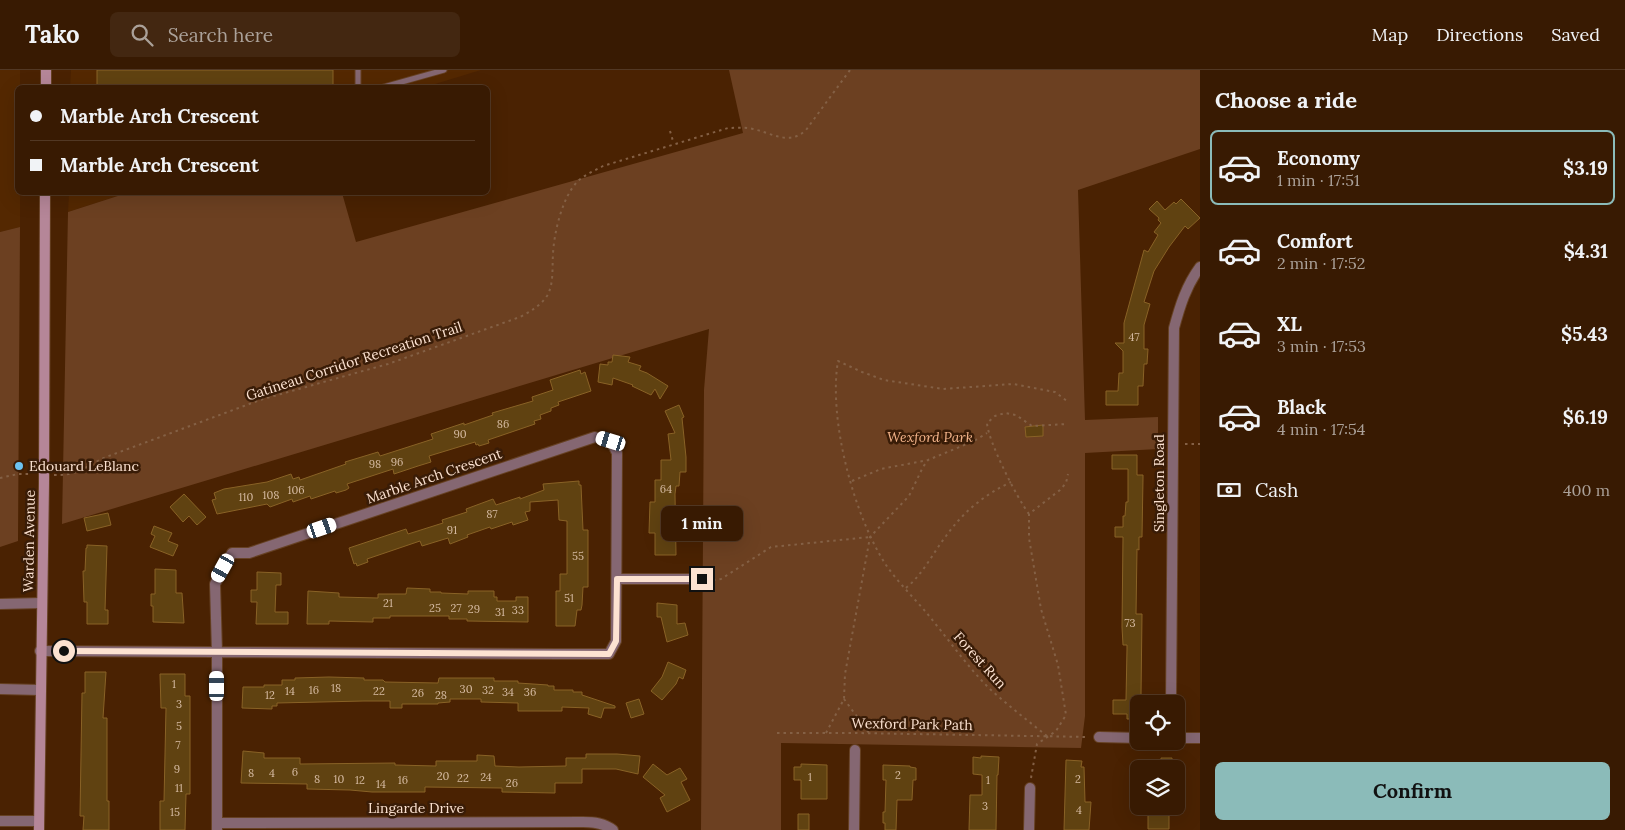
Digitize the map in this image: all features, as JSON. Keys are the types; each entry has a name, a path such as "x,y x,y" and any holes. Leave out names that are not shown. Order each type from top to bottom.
{"main road":[{"path":"46,70 46,85"},
{"name":"Warden Avenue","path":"39,825 40,651 44,483 45,195"}],"street":[{"name":"Singleton Road","path":"1171,695 1174,328 1182,299 1200,267"},
{"name":"Marble Arch Crescent","path":"40,651 217,652 609,654 616,641 617,579 617,453 611,441 595,436 249,552 232,553 215,584 217,652"},
{"path":"617,579 702,579"},
{"path":"0,604 41,603"},
{"path":"217,652 217,826"},
{"path":"0,689 40,690"},
{"path":"1098,737 1130,738"},
{"path":"1185,738 1200,738"},
{"path":"854,830 855,750"},
{"path":"1029,830 1030,788"},
{"path":"0,821 39,825"},
{"path":"274,822 282,830"},
{"name":"Lingarde Drive","path":"217,826 274,822 597,822 613,830"}],"lane":[{"path":"358,70 358,85"},
{"path":"391,85 444,70"}],"path":[{"name":"Gatineau Corridor Recreation Trail","path":"63,475 80,472 106,457 263,399 388,364 520,317 538,307 550,290 554,242 563,208 577,182 586,175 603,166 728,128 745,127 782,138 796,137 806,130 850,70"},
{"path":"670,131 673,141"},
{"name":"Forest Run","path":"1047,736 991,689 887,566 870,538 858,506 840,439 835,388 838,361 884,380 943,389 1014,384 1055,392 1067,402"},
{"path":"1030,788 1037,744 1056,730 1066,715 1058,665 1042,609 1037,582 1029,538 1029,514 1022,505 987,432 987,423 995,416 1005,413 1016,415 1032,426 1067,424"},
{"path":"851,481 881,469 928,460 974,441 987,432"},
{"path":"1173,444 1200,444"},
{"path":"826,733 844,699 845,674 870,538 909,496 928,460"},
{"path":"0,478 25,474"},
{"path":"1029,514 1066,484 1068,474"},
{"path":"906,588 916,578 961,516 979,500 1011,482"},
{"path":"716,580 771,547 870,538"},
{"path":"844,699 869,733"},
{"name":"Wexford Park Path","path":"777,733 1098,737"}],"shaded area":[{"path":"0,70 20,70 20,85 15,85 15,195 20,195 20,227 0,232"},
{"path":"71,70 481,70 432,85 70,85"},
{"path":"69,195 121,195 68,212"}],"green space":[{"name":"Wexford Park","path":"729,70 1200,70 1200,149 1078,190 1085,420 1158,417 1158,449 1085,453 1085,716 1081,748 781,743 781,830 701,830 704,390 709,329 62,524 68,212 121,195 343,195 356,242 743,133"},
{"path":"20,227 18,541 0,547 0,232"}],"building":[{"path":"97,70 333,70 333,85 97,85"},
{"path":"1181,199 1200,218 1188,229 1185,226 1154,271 1144,302 1150,304 1144,325 1144,349 1148,349 1147,364 1144,364 1143,386 1138,386 1138,405 1106,405 1106,391 1118,391 1119,373 1123,373 1123,351 1115,343 1124,343 1124,323 1144,250 1148,252 1158,235 1154,232 1161,223 1158,220 1159,218 1149,209 1157,201 1165,210"},
{"path":"613,355 630,357 628,362 641,366 639,370 668,386 660,399 655,389 651,395 633,385 613,378 612,385 598,382 600,364 608,365 608,362 612,362"},
{"path":"580,370 581,374 585,372 591,391 558,402 559,405 551,408 551,411 540,415 541,419 534,421 535,424 488,440 489,443 479,446 475,442 429,456 431,462 394,474 393,469 347,484 349,488 336,493 335,491 311,499 310,496 293,502 292,499 270,507 267,504 217,514 212,500 216,499 214,493 224,489 267,482 291,474 293,479 299,477 300,480 346,464 345,462 378,452 380,456 433,439 431,434 464,423 464,425 493,415 492,413 533,401 532,397 553,390 550,380"},
{"path":"679,405 684,417 682,418 686,472 680,472 679,486 676,486 675,494 676,555 655,555 655,533 649,533 650,502 655,502 655,480 661,480 661,460 671,460 668,434 675,433 665,411"},
{"path":"1043,425 1043,436 1026,437 1025,427"},
{"path":"1112,455 1137,455 1137,475 1143,475 1142,537 1139,537 1139,550 1137,549 1136,614 1142,614 1141,695 1130,695 1130,719 1127,719 1127,714 1113,714 1113,700 1126,700 1127,645 1123,645 1122,627 1123,537 1115,537 1115,527 1123,527 1123,516 1125,516 1126,502 1128,502 1128,469 1112,469"},
{"path":"579,481 579,485 581,485 583,530 588,530 588,587 583,587 581,610 577,610 575,626 556,626 556,591 560,591 560,574 567,574 567,521 559,520 558,500 530,502 530,511 525,512 528,520 513,525 512,522 491,529 490,527 467,535 468,537 450,544 448,538 422,546 420,541 367,559 368,562 357,566 356,563 354,564 349,548 406,529 408,534 443,523 442,520 467,512 466,509 493,499 496,505 520,497 520,499 544,490 543,484"},
{"path":"184,494 206,517 197,525 189,516 183,522 170,507"},
{"path":"108,513 111,525 87,531 84,518"},
{"path":"154,526 172,533 168,541 178,545 173,556 150,547 155,536 151,534"},
{"path":"87,545 107,546 105,610 108,610 108,624 87,624 87,602 84,602 83,571 85,571"},
{"path":"155,569 176,570 176,593 182,593 184,623 153,622 151,594 155,594"},
{"path":"257,572 281,573 281,585 276,585 275,612 288,612 288,624 256,624 257,602 251,602 251,590 257,590"},
{"path":"407,588 430,589 430,592 468,594 468,591 494,591 494,597 497,597 497,601 516,601 516,597 528,597 528,622 467,621 467,619 449,619 449,616 390,616 390,618 373,618 373,622 329,621 329,624 307,624 308,591 339,593 339,597 378,598 378,594 406,594"},
{"path":"657,603 677,605 677,624 685,623 688,635 667,642 661,617 657,617"},
{"path":"668,662 686,670 683,679 679,677 676,684 662,700 651,691 662,677"},
{"path":"85,672 106,672 103,718 107,718 109,830 83,830 84,816 80,816 82,693 85,693"},
{"path":"160,674 185,674 185,696 190,696 190,794 186,794 185,830 160,830 160,801 164,801 166,708 161,708"},
{"path":"295,678 364,678 364,680 383,680 385,682 438,683 439,678 494,678 494,681 518,681 518,683 554,686 554,690 582,692 582,695 615,706 615,708 604,708 601,718 588,714 589,708 562,707 562,711 518,711 518,703 481,702 481,699 450,699 450,702 438,704 402,704 402,708 390,708 390,701 364,701 277,703 277,706 272,706 272,709 242,708 243,687 282,685 282,680 295,680"},
{"path":"639,699 644,714 631,718 626,703"},
{"path":"243,751 264,753 264,758 300,758 300,764 395,763 395,765 436,766 436,761 477,761 477,755 494,756 495,766 519,767 566,766 566,758 586,758 586,754 640,756 638,774 616,769 582,769 582,783 555,783 555,793 502,792 502,788 425,787 425,792 372,792 307,789 307,784 241,783"},
{"path":"981,756 999,757 996,830 969,830 970,795 982,795 982,775 973,774 973,757 981,758"},
{"path":"1161,758 1172,758 1172,760 1161,760"},
{"path":"1066,760 1082,761 1081,767 1084,767 1085,802 1091,802 1089,830 1064,830"},
{"path":"653,764 667,775 680,768 687,779 681,782 690,800 667,812 660,798 665,795 643,777"},
{"path":"801,764 827,765 827,799 801,799 801,780 794,780 794,767 801,767"},
{"path":"883,765 916,768 912,800 897,800 896,830 885,830 885,823 883,823 886,780 883,780"},
{"path":"798,814 809,814 809,830 798,830"},
{"path":"1148,815 1169,815 1169,829 1148,829"}],"place":[{"name":"Edouard LeBlanc","path":"19,466"}],"route":[{"path":"64,651 609,654 616,641 617,579 702,579"}]}
